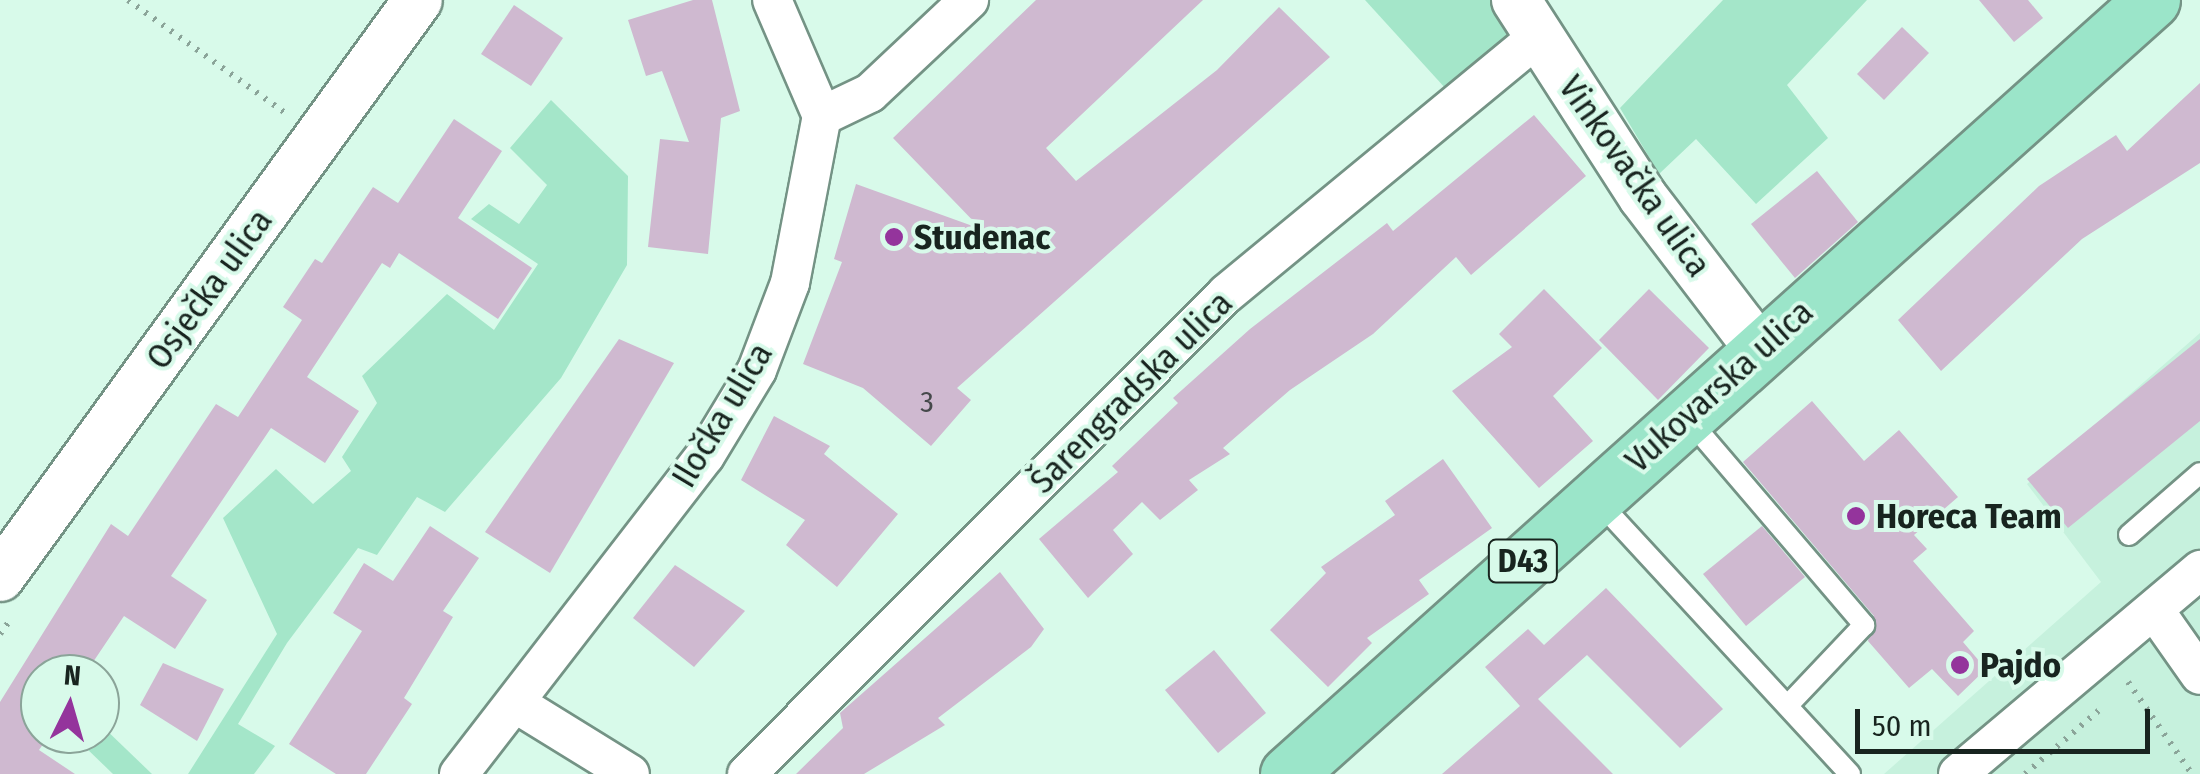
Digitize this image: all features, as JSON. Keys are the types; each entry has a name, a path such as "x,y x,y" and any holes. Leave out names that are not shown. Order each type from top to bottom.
{"main road":[{"name":"Vukovarska ulica","path":"1288,774 1684,414 2152,0"}],"street":[{"name":"Osječka ulica","path":"0,577 418,0"},
{"path":"772,0 822,116 870,93 969,0"},
{"name":"Vinkovačka ulica","path":"1527,18 1643,197 1760,350"},
{"name":"Šarengradska ulica","path":"747,774 1226,294 1527,18"},
{"name":"Iločka ulica","path":"459,774 705,456 757,370 790,283 822,116"},
{"path":"1958,774 2200,570"},
{"path":"2155,611 2200,675"},
{"path":"516,704 630,774"}],"lane":[{"path":"1684,414 1864,624 1788,704"},
{"path":"2130,535 2200,473"},
{"path":"1594,496 1850,774"}],"path":[{"path":"128,0 318,138"},
{"path":"2128,682 2192,774"}],"shaded area":[{"path":"1365,0 1491,0 1515,34 1446,89"},
{"path":"1723,0 1867,0 1787,85 1828,138 1756,204 1696,139 1659,174 1620,108"},
{"path":"551,100 628,176 627,265 561,378 445,512 417,497 377,555 358,548 287,643 238,724 275,746 254,774 188,774 277,634 223,518 276,469 313,504 351,471 342,457 377,403 362,376 447,294 494,330 538,264 471,219 489,204 519,224 547,185 510,148"},
{"path":"2200,333 2200,774 1884,774 2101,582 2027,484"},
{"path":"120,743 152,774 113,774 92,754 120,754"}],"building":[{"path":"693,0 712,0 740,111 721,118 708,254 648,247 660,139 689,142 662,71 646,76 628,20"},
{"path":"1036,0 1203,0 1046,148 1076,181 1217,70 1279,7 1330,57 957,388 971,400 931,446 863,388 803,364 842,262 834,259 856,184 981,229 893,138"},
{"path":"1979,0 2028,0 2043,18 2014,42"},
{"path":"514,5 563,38 531,86 481,54"},
{"path":"1902,27 1929,53 1884,100 1857,74"},
{"path":"2200,83 2200,163 2082,239 1941,371 1898,320 2039,186 2116,135 2127,151"},
{"path":"1534,115 1586,176 1471,275 1456,257 1373,334 1290,390 1223,448 1230,454 1189,480 1198,490 1160,520 1142,502 1113,530 1133,554 1088,598 1039,539 1118,472 1112,466 1178,403 1173,398 1250,329 1387,223 1393,231"},
{"path":"454,119 502,151 458,218 532,268 498,319 399,253 390,268 382,263 307,377 359,411 325,463 271,428 171,576 207,600 175,649 124,616 98,654 30,654 111,524 128,536 216,404 238,417 302,320 283,307 315,259 322,263 373,187 398,203"},
{"path":"1817,171 1858,222 1795,278 1751,224"},
{"path":"1544,289 1602,348 1553,396 1593,441 1539,488 1452,391 1512,347 1499,334"},
{"path":"1649,289 1709,348 1658,400 1599,340"},
{"path":"619,339 674,363 550,573 485,532"},
{"path":"2200,339 2200,421 2068,528 2027,479"},
{"name":"Horeca Team","path":"1812,401 1864,461 1899,430 1958,497 1914,535 1927,549 1913,561 1974,631 1963,642 1986,669 1958,696 1932,669 1909,688 1868,641 1874,616 1743,462"},
{"path":"774,416 830,446 824,454 898,514 837,587 786,545 805,520 741,480"},
{"path":"1443,459 1492,528 1419,580 1429,594 1367,638 1372,643 1328,687 1270,630 1326,573 1321,567 1395,515 1385,501"},
{"path":"430,526 479,558 443,611 453,617 404,698 412,704 366,774 336,774 289,744 362,631 333,613 364,563 393,581"},
{"path":"1762,526 1805,577 1746,626 1703,574"},
{"path":"675,565 745,611 694,667 633,618"},
{"path":"1000,572 1044,629 1031,647 938,718 945,725 864,774 796,774 843,728 840,713"},
{"path":"1606,588 1723,709 1680,748 1587,655 1538,699 1613,774 1442,774 1520,706 1485,667 1528,629 1544,645"},
{"path":"1214,650 1266,713 1218,753 1165,690"},
{"path":"163,663 224,689 197,741 140,705"},
{"path":"20,670 20,754 45,754 75,774 0,774 0,702"}],"place":[{"name":"Studenac","path":"894,237"},
{"name":"Horeca Team","path":"1856,516"},
{"name":"Pajdo","path":"1960,665"}]}
